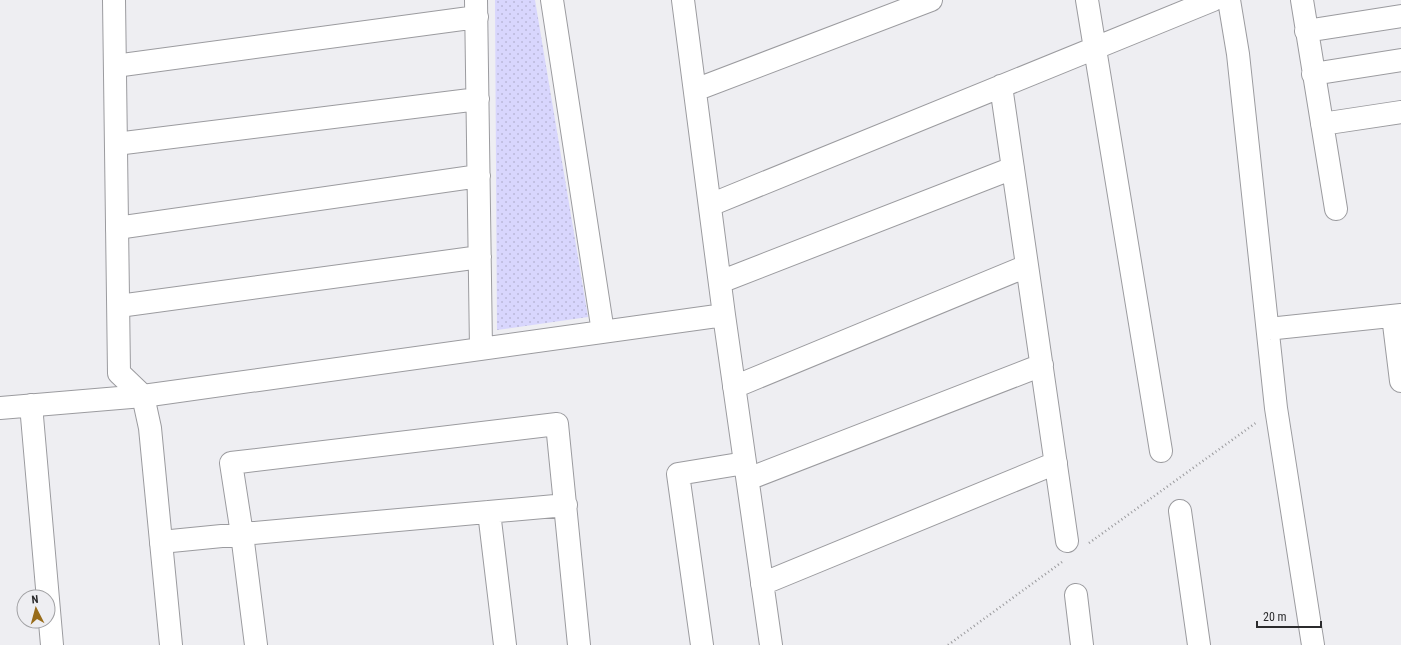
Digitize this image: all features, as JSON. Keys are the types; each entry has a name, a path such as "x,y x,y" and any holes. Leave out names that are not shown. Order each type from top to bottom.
{"street":[{"path":"114,0 119,373 143,396 150,428 171,645"},
{"path":"552,0 604,332"},
{"path":"683,0 724,315 771,645"},
{"path":"695,90 931,0"},
{"path":"1087,0 1161,451"},
{"path":"710,205 1213,0"},
{"path":"1229,0 1238,54 1276,408 1313,645"},
{"path":"1302,0 1336,209"},
{"path":"115,66 476,8 481,348"},
{"path":"1306,31 1401,16"},
{"path":"1313,74 1401,60"},
{"path":"1002,86 1056,463 1073,549"},
{"path":"116,144 478,99"},
{"path":"1322,124 1401,112"},
{"path":"720,282 1013,168"},
{"path":"118,228 479,176"},
{"path":"119,306 480,257"},
{"path":"734,387 1027,266"},
{"path":"0,408 143,396 724,315"},
{"path":"1268,329 1397,315 1401,381"},
{"path":"702,645 678,474 746,471 1042,365"},
{"path":"32,406 52,645"},
{"path":"256,645 242,534 231,463 557,424 579,645"},
{"path":"762,584 1056,463"},
{"path":"161,542 566,505"},
{"path":"1180,511 1199,645"},
{"path":"489,512 505,645"},
{"path":"1076,595 1082,645"}],"path":[{"path":"948,645 1073,549 1276,408"}],"shaded area":[{"path":"495,0 535,0 588,317 497,330"}]}
